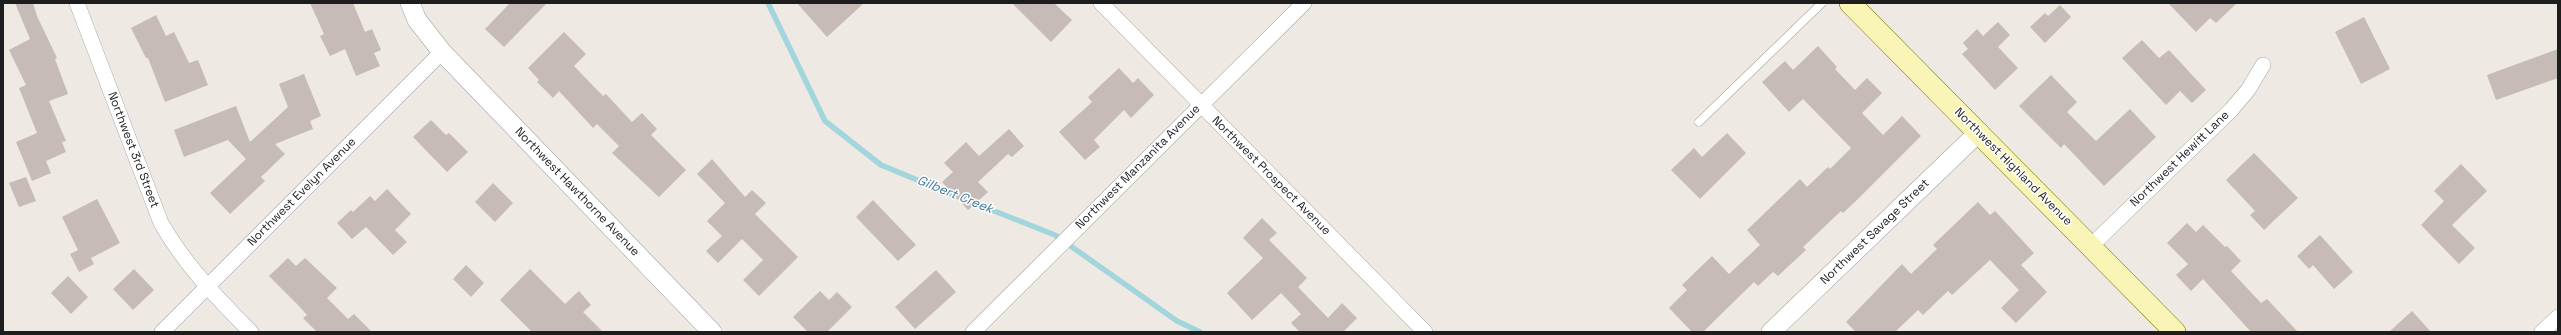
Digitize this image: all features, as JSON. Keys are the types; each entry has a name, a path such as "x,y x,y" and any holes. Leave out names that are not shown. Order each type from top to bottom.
{"main road":[{"name":"Northwest Highland Avenue","path":"1850,3 2175,332"}],"street":[{"name":"Northwest 3rd Street","path":"77,3 161,222 175,247 207,288 251,332"},
{"name":"Northwest Hawthorne Avenue","path":"410,3 416,20 442,52 712,332"},
{"name":"Northwest Prospect Avenue","path":"1101,3 1425,332"},
{"name":"Northwest Manzanita Avenue","path":"972,332 1200,104 1304,3"},
{"name":"Northwest Evelyn Avenue","path":"162,332 442,52"},
{"name":"Northwest Hewitt Lane","path":"2091,246 2231,110 2248,90 2263,66"},
{"name":"Northwest Savage Street","path":"1771,332 1979,132"},
{"path":"2542,332 2558,317"}],"lane":[{"path":"1699,122 1822,3"}],"building":[{"path":"15,3 33,3 37,16 57,58 55,59 68,94 49,101 66,141 62,142 66,152 46,161 51,173 32,181 16,142 37,133 19,88 26,85 9,50 30,39"},
{"path":"310,3 353,3 365,32 372,29 381,50 374,53 380,66 356,76 345,49 330,56 320,36 324,34"},
{"path":"510,3 547,3 504,47 485,29"},
{"path":"797,3 864,3 827,37"},
{"path":"1012,3 1054,3 1072,20 1051,42"},
{"path":"2168,3 2237,3 2216,23 2210,18 2196,32"},
{"path":"2060,5 2071,17 2045,43 2030,27 2045,13 2048,16"},
{"path":"156,15 166,36 174,32 189,63 198,60 208,85 165,102 148,58 146,58 131,28"},
{"path":"2364,17 2390,69 2361,84 2335,32"},
{"path":"1998,22 2010,35 1998,47 2018,68 1995,90 1962,54 1968,49 1963,43 1977,29 1983,36"},
{"path":"564,32 586,54 574,66 603,96 606,94 632,122 642,113 657,129 651,135 686,170 659,197 612,153 619,146 597,124 593,128 559,91 553,98 537,82 539,80 528,68"},
{"path":"2142,40 2159,58 2169,50 2206,90 2192,103 2180,91 2166,105 2122,58"},
{"path":"1818,46 1837,67 1835,69 1855,90 1867,78 1882,93 1862,113 1883,135 1902,116 1921,136 1858,199 1843,213 1841,211 1803,247 1806,250 1778,276 1773,272 1758,286 1754,282 1703,332 1692,332 1669,308 1687,290 1682,285 1712,256 1729,274 1760,245 1747,230 1800,179 1807,187 1828,167 1830,169 1851,148 1803,99 1789,112 1762,82 1785,61 1793,70"},
{"path":"2558,49 2558,78 2496,100 2487,75"},
{"path":"1119,68 1133,83 1138,78 1154,95 1131,118 1124,110 1094,140 1100,147 1085,160 1059,132 1092,102 1088,97"},
{"path":"304,74 321,116 310,121 313,129 275,144 285,154 261,177 265,181 230,214 210,193 246,159 228,140 184,157 174,130 236,106 250,142 288,107 279,84"},
{"path":"2051,75 2077,102 2067,112 2096,141 2130,109 2156,137 2104,186 2064,144 2061,148 2019,106"},
{"path":"431,120 446,135 449,133 468,152 447,172 413,137"},
{"path":"1009,129 1024,146 1012,157 1008,154 978,182 988,192 968,210 942,182 953,172 944,163 966,142 979,156"},
{"path":"1727,133 1746,153 1700,199 1671,170 1694,148 1702,157"},
{"path":"2254,153 2298,198 2264,230 2250,215 2255,211 2226,180"},
{"path":"712,159 745,197 752,190 766,203 755,214 798,257 759,296 743,280 763,260 742,239 718,263 706,251 722,236 707,221 725,203 697,174"},
{"path":"2461,164 2487,191 2452,225 2475,248 2459,264 2421,225 2444,201 2434,191"},
{"path":"26,177 36,201 19,207 9,183"},
{"path":"493,183 513,203 495,222 475,202"},
{"path":"387,189 411,214 395,230 407,242 393,255 366,227 352,239 337,223 351,210 353,212 370,196 375,201"},
{"path":"97,199 120,243 91,258 94,264 79,272 70,254 78,250 62,217"},
{"path":"873,200 916,245 898,261 856,217"},
{"path":"1978,202 1990,215 1995,211 2034,253 2021,265 2047,292 2016,323 2001,308 2019,290 1990,260 1952,295 1948,291 1923,315 1918,310 1895,332 1856,332 1846,322 1902,264 1911,274 1937,249 1933,245"},
{"path":"1262,218 1277,233 1269,240 1307,278 1298,287 1328,318 1342,303 1357,318 1343,332 1300,332 1291,323 1301,314 1281,293 1252,320 1227,293 1263,258 1243,238"},
{"path":"2187,223 2196,232 2203,225 2225,247 2227,246 2241,261 2231,271 2261,303 2267,299 2298,332 2251,332 2203,279 2191,291 2176,275 2188,264 2167,243"},
{"path":"2320,235 2353,272 2334,289 2313,265 2309,269 2297,256"},
{"path":"288,258 296,266 305,258 337,288 327,298 348,319 354,314 372,332 317,332 303,318 307,315 269,276"},
{"path":"466,265 484,283 471,297 453,279"},
{"path":"134,269 154,290 133,310 113,289"},
{"path":"530,269 565,304 579,291 591,305 583,312 603,332 532,332 500,300"},
{"path":"936,270 956,292 915,329 895,307"},
{"path":"68,276 88,297 71,314 51,293"},
{"path":"820,291 829,300 837,292 852,307 827,332 808,332 793,317"},
{"path":"2412,311 2431,332 2389,332"}],"waterway":[{"name":"Gilbert Creek","path":"768,3 825,121 881,165 961,198"},
{"name":"Gilbert Creek","path":"969,201 1055,235 1177,321 1200,332"}]}
